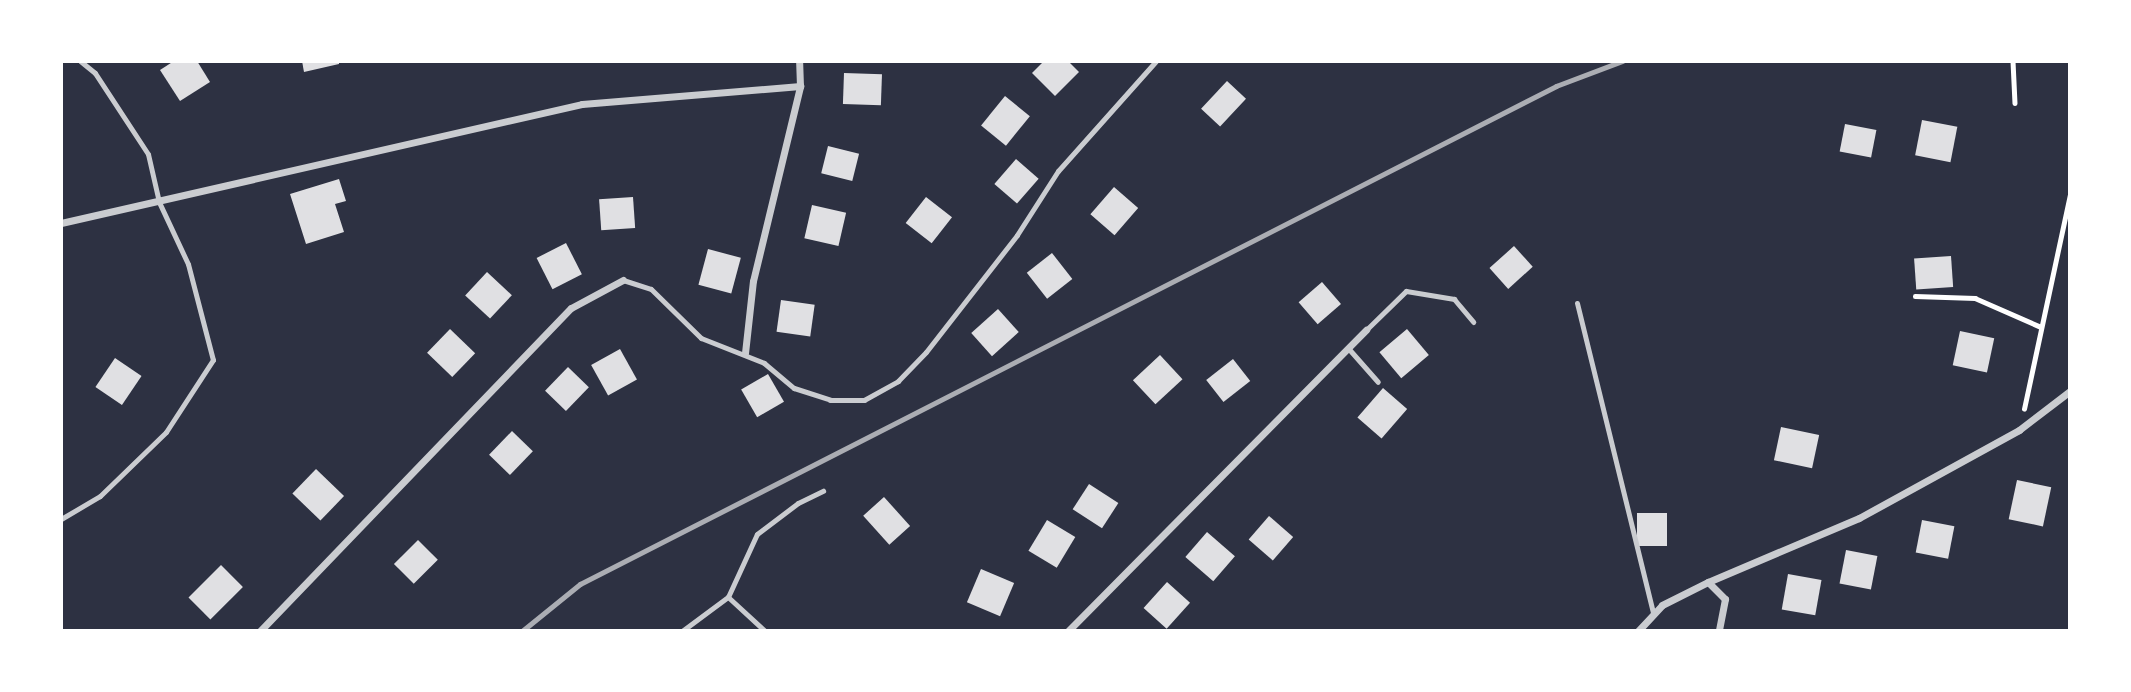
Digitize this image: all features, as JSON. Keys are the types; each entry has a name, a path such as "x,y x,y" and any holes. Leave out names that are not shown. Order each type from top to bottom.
{"street":[{"path":"745,353 753,281 800,86 799,61"},
{"path":"61,223 582,104 800,86"},
{"path":"260,631 572,308 623,280"},
{"path":"1068,631 1366,330"},
{"path":"1638,631 1653,613 1708,582 1859,518 2019,430 2070,391"},
{"path":"1708,582 1725,599 1719,631"}],"lane":[{"path":"61,519 100,496 166,432 213,360 188,264 159,202 148,154 95,73 80,61"},
{"path":"623,280 651,289 701,338 745,353 794,388 830,400 864,400 898,381 926,352 1017,235 1058,171 1156,61"},
{"path":"1366,330 1406,291 1454,299 1473,322"},
{"path":"1577,303 1653,613"},
{"path":"1348,348 1378,382"},
{"path":"682,631 728,597 757,534 798,503 823,491"},
{"path":"728,597 765,631"}],"path":[{"path":"2013,61 2015,103"},
{"path":"2019,430 2070,195"},
{"path":"1915,296 1975,298 2040,327"}],"building":[{"path":"174,61 197,61 210,82 180,101 160,70"},
{"path":"302,61 339,61 339,64 304,72"},
{"path":"1044,61 1068,61 1079,72 1055,96 1032,73"},
{"path":"844,73 882,74 881,105 843,104"},
{"path":"1227,81 1246,99 1220,127 1201,109"},
{"path":"1005,96 1030,116 1006,146 981,126"},
{"path":"1922,120 1957,127 1950,162 1915,155"},
{"path":"1845,124 1876,130 1871,158 1840,151"},
{"path":"828,146 859,154 852,181 821,173"},
{"path":"1016,159 1039,179 1017,204 994,184"},
{"path":"339,179 346,201 335,204 344,232 306,244 290,194"},
{"path":"1114,187 1138,208 1115,235 1090,214"},
{"path":"633,197 635,228 601,230 599,199"},
{"path":"926,197 952,217 932,243 906,223"},
{"path":"812,205 846,213 838,246 804,238"},
{"path":"566,243 582,274 552,289 537,258"},
{"path":"1514,246 1533,267 1508,289 1489,268"},
{"path":"708,249 741,258 731,294 698,285"},
{"path":"1052,253 1072,279 1047,299 1027,273"},
{"path":"1951,256 1953,287 1916,290 1914,259"},
{"path":"487,272 512,295 490,319 465,295"},
{"path":"1322,282 1341,304 1318,324 1299,302"},
{"path":"781,300 815,305 810,336 777,332"},
{"path":"998,309 1019,332 992,356 971,333"},
{"path":"450,329 475,353 452,377 427,353"},
{"path":"1407,329 1429,355 1401,378 1379,352"},
{"path":"1960,331 1994,338 1987,373 1953,365"},
{"path":"620,349 637,380 608,396 591,365"},
{"path":"1160,355 1183,379 1155,404 1133,380"},
{"path":"115,358 142,376 122,405 95,387"},
{"path":"1233,359 1250,381 1223,402 1206,380"},
{"path":"568,367 589,387 566,411 545,391"},
{"path":"768,374 784,402 757,417 741,390"},
{"path":"1383,388 1407,409 1382,438 1357,417"},
{"path":"1781,427 1819,435 1812,468 1774,460"},
{"path":"512,431 533,451 510,475 489,455"},
{"path":"316,469 344,496 320,521 292,493"},
{"path":"2017,480 2051,487 2043,526 2009,519"},
{"path":"1089,484 1118,503 1102,528 1073,509"},
{"path":"884,497 910,526 889,545 863,516"},
{"path":"1637,513 1667,513 1667,546 1637,546"},
{"path":"1269,516 1293,537 1273,560 1249,539"},
{"path":"1047,520 1075,537 1057,568 1028,551"},
{"path":"1922,520 1954,526 1948,559 1916,552"},
{"path":"1207,532 1235,556 1213,581 1185,557"},
{"path":"418,540 438,560 414,584 394,564"},
{"path":"1846,550 1877,556 1871,589 1840,583"},
{"path":"221,565 243,587 210,619 188,598"},
{"path":"981,569 1014,583 1000,616 967,602"},
{"path":"1788,574 1821,580 1815,615 1782,609"},
{"path":"1167,582 1190,603 1167,629 1144,608"}],"railway":[{"path":"522,631 580,584 1556,86 1622,61"}]}
